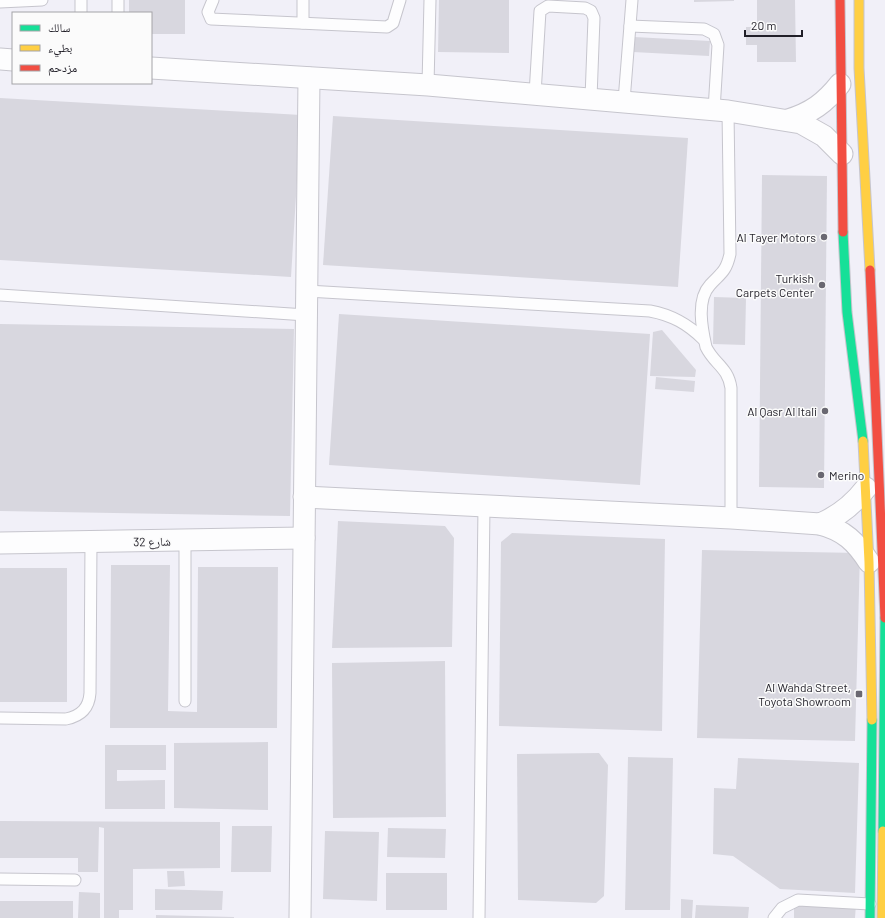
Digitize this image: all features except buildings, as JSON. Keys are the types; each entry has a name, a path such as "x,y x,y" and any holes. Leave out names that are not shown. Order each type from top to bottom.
{"main road":[{"path":"840,0 840,84 844,270 848,319 863,439 869,562 872,695 870,918"},
{"path":"859,0 859,68 874,343 884,610 882,918"}],"street":[{"path":"0,59 12,60"},
{"path":"152,68 428,85 721,110 788,120 812,129 833,144 842,154"},
{"path":"300,918 309,78"},
{"path":"788,120 812,111 823,103 840,84"},
{"path":"820,524 841,514 859,498 866,488"},
{"path":"304,497 730,518 820,524 832,527 854,541 869,562"},
{"name":"شارع 32","path":"0,543 304,538"}],"lane":[{"path":"0,2 42,0"},
{"path":"81,0 81,12"},
{"path":"118,0 118,12"},
{"path":"213,0 208,15 211,19 390,26 394,20 400,0"},
{"path":"303,0 303,23"},
{"path":"428,85 430,0"},
{"path":"624,101 632,0"},
{"path":"535,94 540,10 548,6 585,8 591,11 594,18 591,98"},
{"path":"630,26 704,29 714,34 718,45 730,254 724,272 709,286 704,294 702,303 704,340 709,353 728,374 732,388 730,518"},
{"path":"307,291 650,311 662,313 686,323 704,340"},
{"path":"0,295 306,315"},
{"path":"479,918 484,506"},
{"path":"185,540 185,701"},
{"path":"0,718 66,719 74,718 86,708 90,693 91,542"},
{"path":"0,879 75,880"},
{"path":"774,918 782,908 798,900 870,904"}],"traffic: fast":[{"path":"843,232 847,312 863,441"},
{"path":"883,831 885,618"},
{"path":"870,918 872,720"}],"traffic: slow":[{"path":"859,0 859,68 870,270"},
{"path":"863,441 869,562 872,720"},
{"path":"882,918 883,831"}],"traffic: jam":[{"path":"840,0 843,232"},
{"path":"870,270 885,618"}],"place":[{"name":"Al Tayer Motors","path":"824,237"},
{"name":"Turkish Carpets Center","path":"822,285"},
{"name":"Al Qasr Al Itali","path":"825,411"},
{"name":"Merino","path":"821,475"},
{"name":"Al Wahda Street, Toyota Showroom","path":"859,694"}]}
